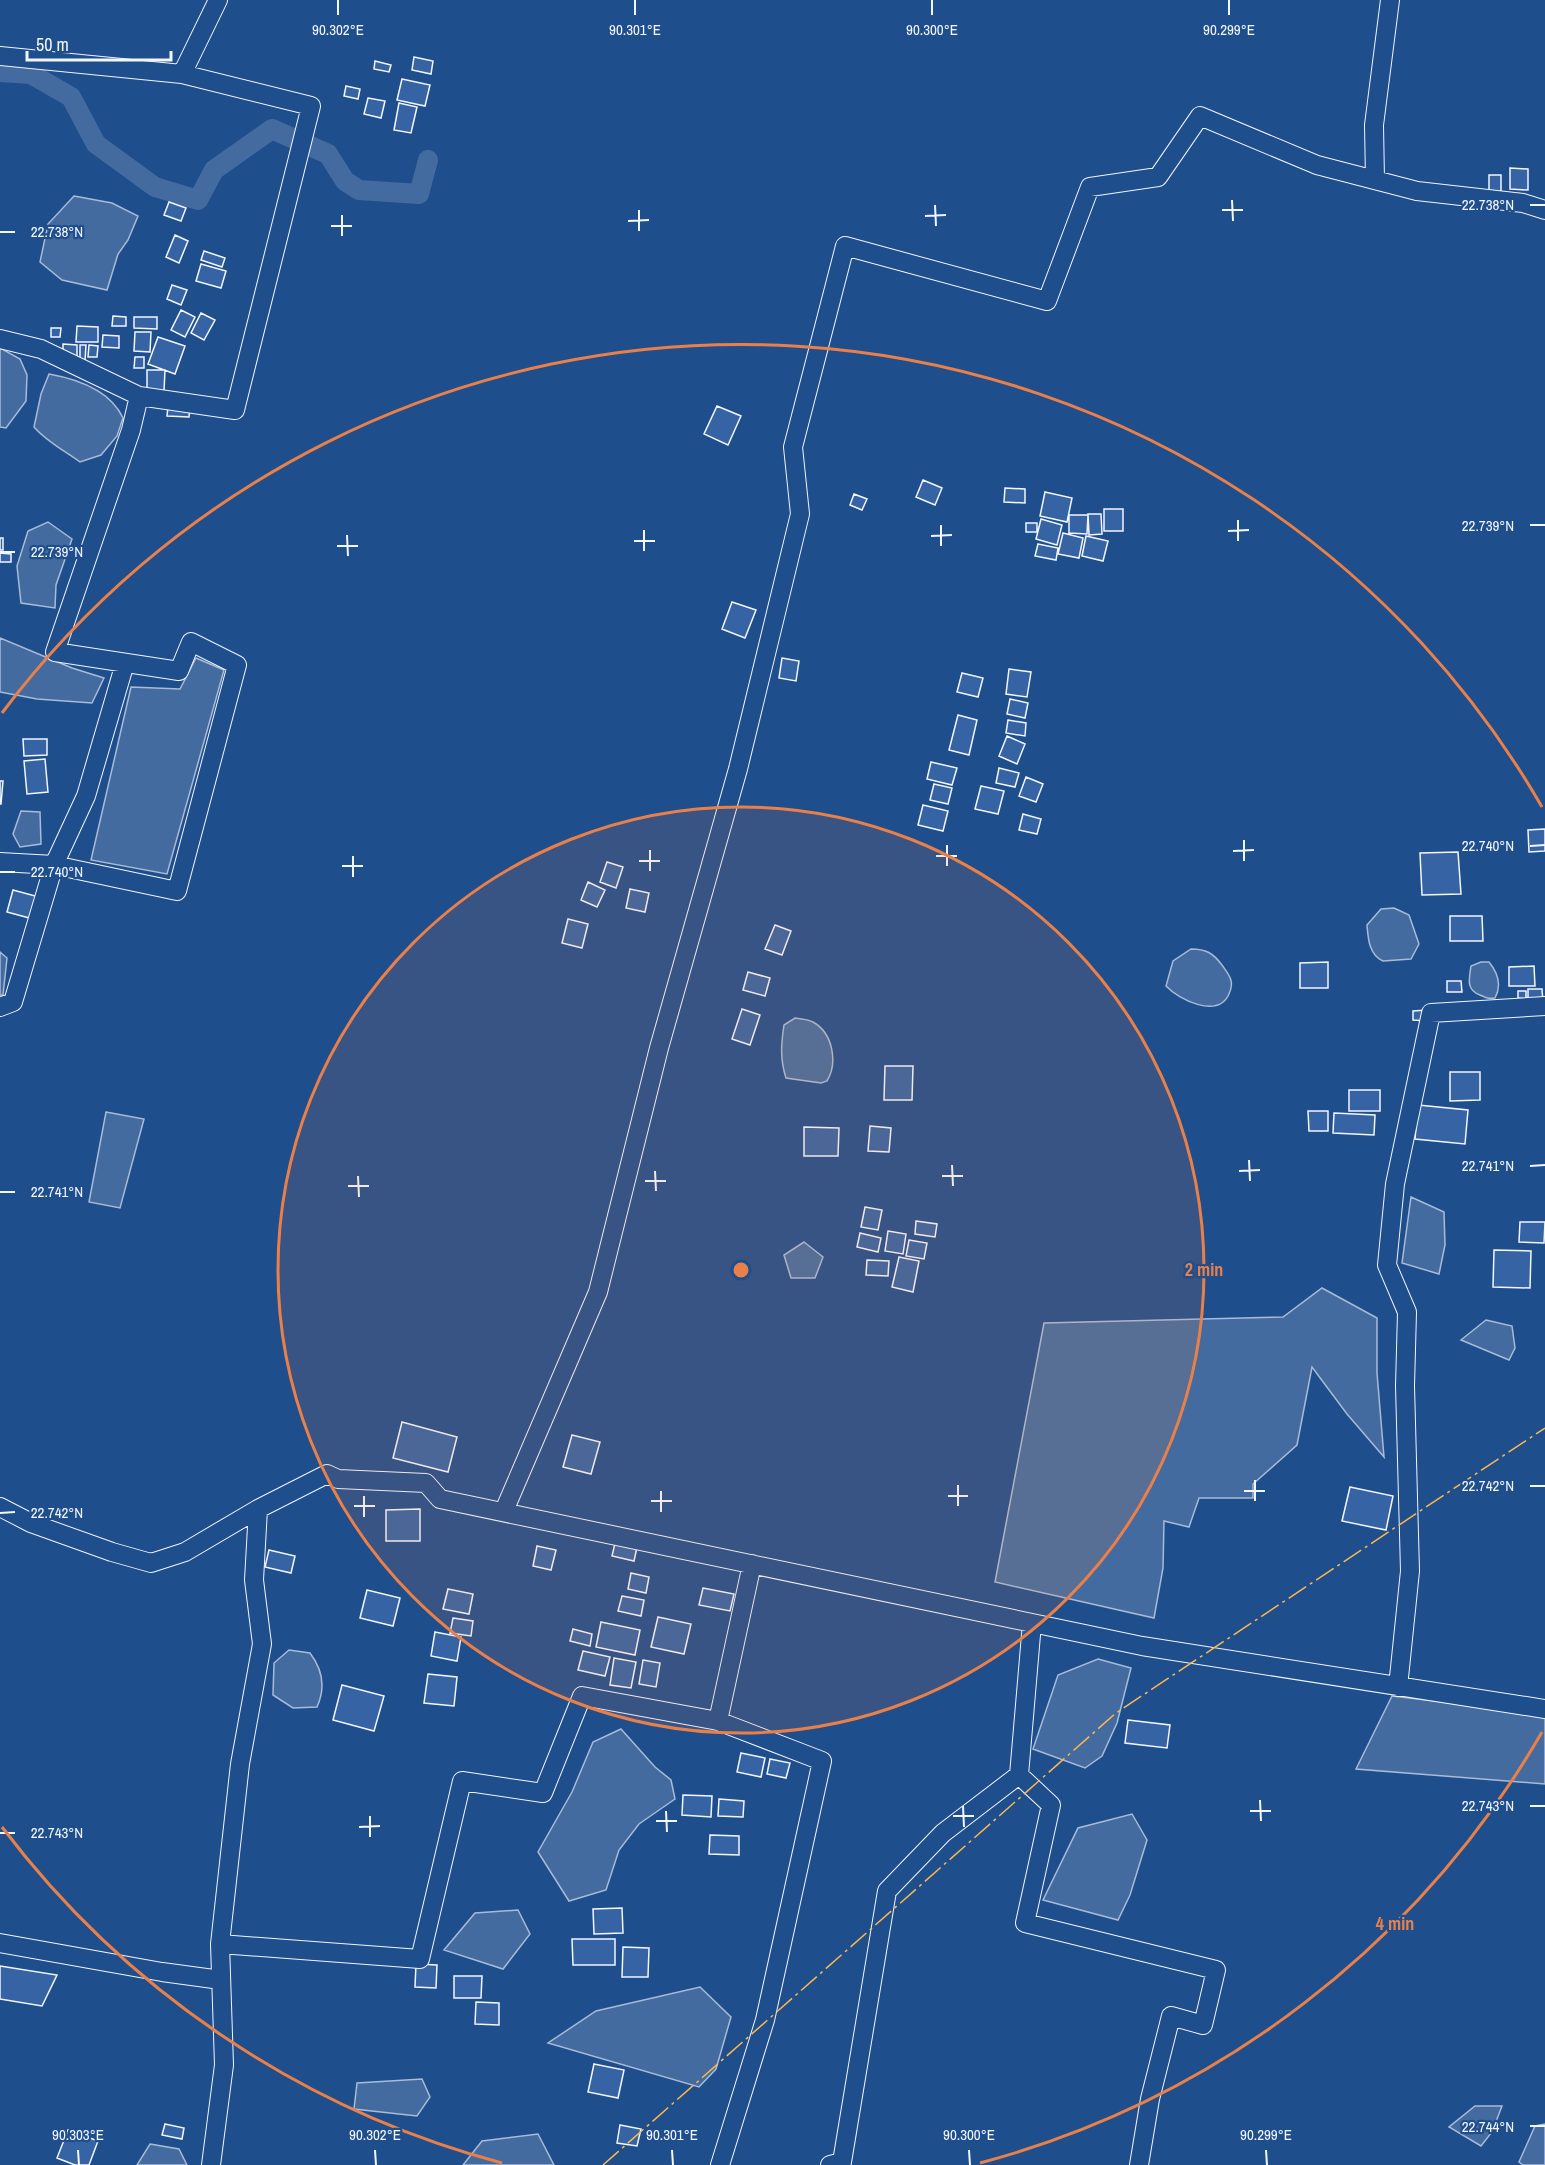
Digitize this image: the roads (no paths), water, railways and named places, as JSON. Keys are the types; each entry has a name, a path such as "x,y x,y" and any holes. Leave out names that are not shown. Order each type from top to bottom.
{"street":[{"path":"182,74 218,0"},
{"path":"1375,180 1374,124 1390,0"},
{"path":"0,56 182,74 311,106 235,410 139,396 41,349 0,339"},
{"path":"504,1511 598,1292 659,1048 738,769 800,514 793,447 845,246 1047,301 1090,186 1158,177 1200,116 1317,165 1417,191 1523,203 1545,210"},
{"path":"0,862 54,865 177,891 237,665 191,642 179,671 55,652 132,430 139,396"},
{"path":"0,1007 13,1002 54,865 86,796 125,663"},
{"path":"1398,1688 1410,1571 1405,1386 1407,1312 1387,1265 1395,1184 1431,1013 1545,1006"},
{"path":"0,1507 31,1523 112,1552 151,1563 185,1552 258,1509 327,1474 338,1479 426,1483 440,1499 1142,1646 1398,1688 1545,1709"},
{"path":"211,2165 224,2065 220,1944 240,1764 262,1644 254,1580 258,1509"},
{"path":"718,1721 752,1564"},
{"path":"830,2165 842,2162 887,1891 943,1833 1019,1775 1032,1623"},
{"path":"220,1944 420,1959 462,1781 543,1793 582,1696 718,1721 822,1761 765,2020 720,2165"},
{"path":"1019,1775 1051,1805 1025,1923 1216,1970 1203,2025 1171,2016 1150,2099 1139,2165"},
{"path":"0,1942 162,1972 221,1980"}],"water":[{"path":"74,196 112,203 138,216 128,240 118,254 107,290 62,280 40,262 48,224"},
{"path":"0,348 20,359 27,375 26,401 6,428 0,427"},
{"path":"49,374 92,387 117,408 123,418 117,436 101,455 80,462 50,442 34,427 41,394"},
{"path":"48,522 72,539 56,585 55,608 21,603 17,566 28,531"},
{"path":"0,638 72,668 104,678 92,703 37,699 0,692"},
{"path":"196,658 224,670 167,874 91,860 131,687 180,689"},
{"path":"21,811 40,812 41,844 20,847 13,834"},
{"path":"1394,908 1409,915 1419,944 1411,959 1383,961 1372,950 1367,925 1381,909"},
{"path":"1191,949 1205,951 1212,955 1227,972 1231,985 1224,1001 1216,1005 1198,1005 1180,997 1166,986 1173,961"},
{"path":"0,952 7,958 3,995 0,995"},
{"path":"1489,962 1497,975 1499,984 1495,998 1480,995 1470,987 1471,966"},
{"path":"795,1018 813,1022 825,1033 833,1057 827,1081 821,1083 786,1078 782,1052 784,1025"},
{"path":"106,1112 144,1119 120,1208 89,1202"},
{"path":"1411,1197 1444,1212 1445,1245 1439,1274 1402,1263"},
{"path":"804,1242 823,1257 815,1278 791,1278 784,1255"},
{"path":"1322,1288 1377,1318 1377,1373 1384,1457 1347,1414 1312,1367 1297,1445 1253,1484 1253,1498 1199,1498 1189,1527 1164,1521 1163,1568 1154,1618 995,1582 1044,1323 1283,1317"},
{"path":"1486,1320 1512,1326 1515,1348 1509,1360 1461,1340"},
{"path":"289,1650 310,1653 318,1666 322,1679 322,1693 317,1707 293,1708 273,1695 274,1663"},
{"path":"1098,1659 1131,1668 1117,1723 1102,1756 1085,1768 1033,1749 1058,1675"},
{"path":"1392,1696 1545,1714 1545,1784 1356,1769"},
{"path":"621,1729 655,1767 671,1780 675,1799 639,1824 619,1850 606,1890 569,1901 538,1852 572,1792 593,1742"},
{"path":"1132,1814 1147,1840 1130,1895 1118,1920 1043,1900 1078,1828"},
{"path":"518,1910 530,1934 503,1969 444,1950 475,1913"},
{"path":"700,1987 731,2017 716,2069 699,2087 548,2043 596,2011"},
{"path":"422,2079 430,2097 417,2116 354,2109 357,2083"},
{"path":"1475,2106 1502,2106 1492,2132 1481,2146 1449,2127"},
{"path":"1545,2124 1545,2165 1523,2165 1519,2162 1535,2126"},
{"path":"538,2134 554,2165 463,2165 482,2141"},
{"path":"150,2144 179,2149 187,2165 137,2165"}],"waterway":[{"path":"0,72 31,74 71,97 96,144 155,187 198,200 214,170 272,129 328,154 345,181 359,190 419,194 428,160"}]}
